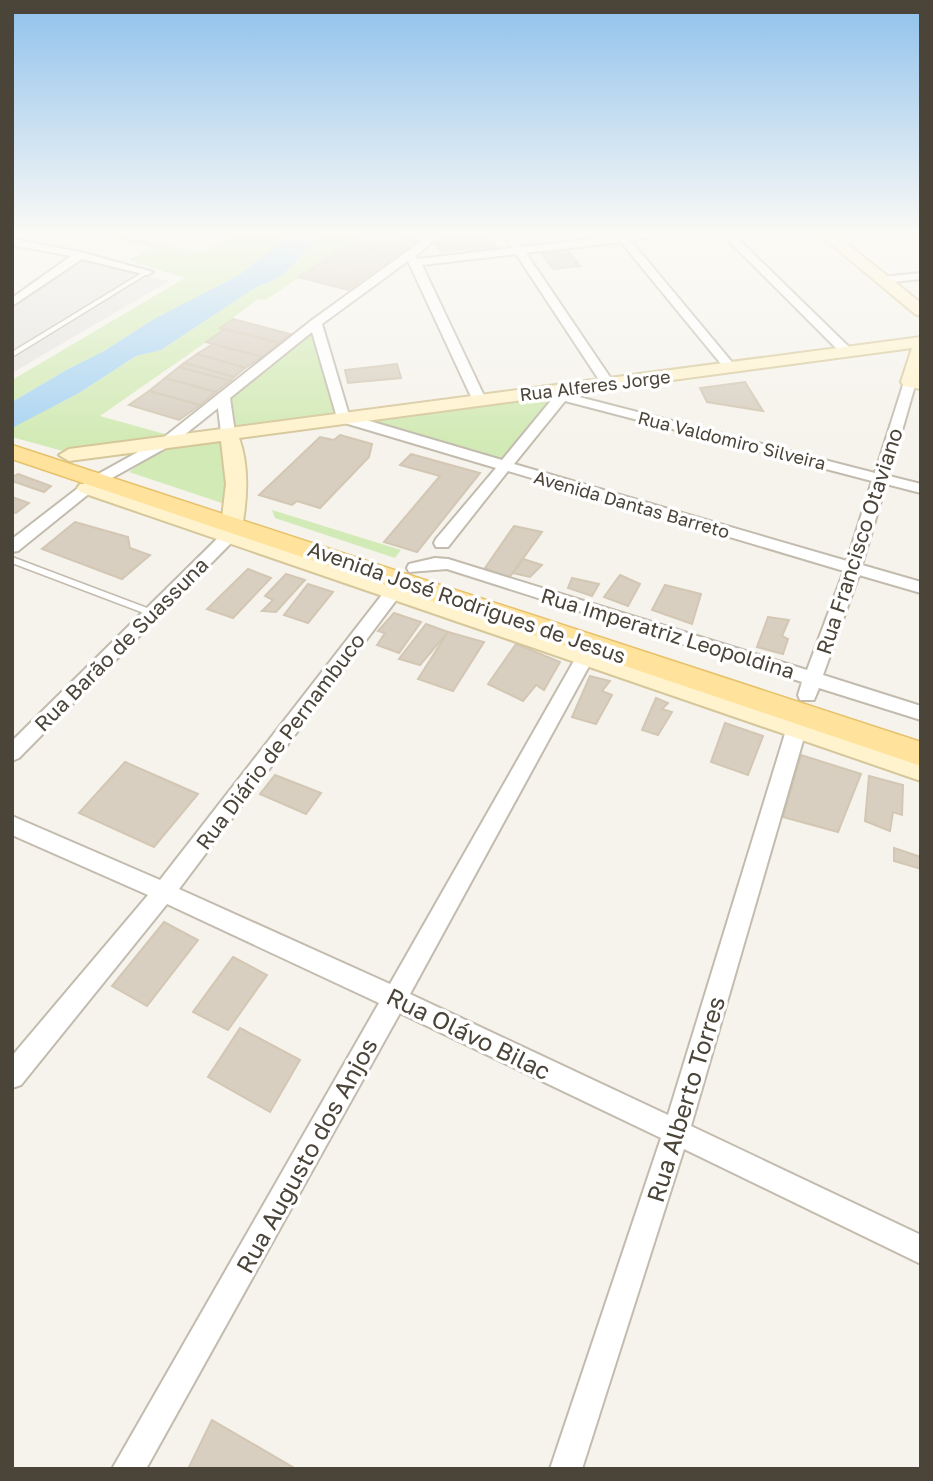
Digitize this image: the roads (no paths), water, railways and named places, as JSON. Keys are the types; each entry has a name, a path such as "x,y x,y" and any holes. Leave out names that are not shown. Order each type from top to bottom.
{"main road":[{"name":"Avenida José Rodrigues de Jesus","path":"12,437 26,452 101,480 921,754"},
{"name":"Avenida José Rodrigues de Jesus","path":"26,452 69,455 101,480"},
{"name":"Avenida José Rodrigues de Jesus","path":"233,523 415,568 810,687 921,733"}],"street":[{"path":"12,547 101,480 168,441 316,323 346,303"},
{"path":"434,303 480,400"},
{"path":"554,303 608,383"},
{"path":"677,303 730,367"},
{"path":"797,303 846,351"},
{"path":"316,323 343,418"},
{"name":"Rua Alferes Jorge","path":"69,455 168,441 231,440 270,428 480,400 553,394 608,383 846,351 921,344"},
{"name":"Rua Francisco Otaviano","path":"810,687 853,569 880,479 915,383 921,344"},
{"path":"442,543 505,466 553,394"},
{"name":"Rua Valdomiro Silveira","path":"553,394 921,489"},
{"path":"223,396 231,440 233,523"},
{"name":"Avenida Dantas Barreto","path":"343,418 921,588"},
{"name":"Avenida José Rodrigues de Jesus","path":"233,523 394,591 921,770"},
{"name":"Rua Barão de Suassuna","path":"12,753 152,613 233,523"},
{"name":"Rua Diário de Pernambuco","path":"12,1076 165,891 394,591"},
{"name":"Rua Augusto dos Anjos","path":"128,1469 286,1194 585,657"},
{"name":"Rua Imperatriz Leopoldina","path":"810,687 921,713"},
{"name":"Rua Alberto Torres","path":"566,1469 676,1132 797,727"},
{"name":"Rua Olávo Bilac","path":"12,825 165,891 394,997 921,1250"}],"lane":[{"path":"12,355 96,303"},
{"path":"12,560 152,613"}],"water":[{"path":"185,303 232,303 161,350 136,356 79,393 12,428 12,402 104,351"}]}
